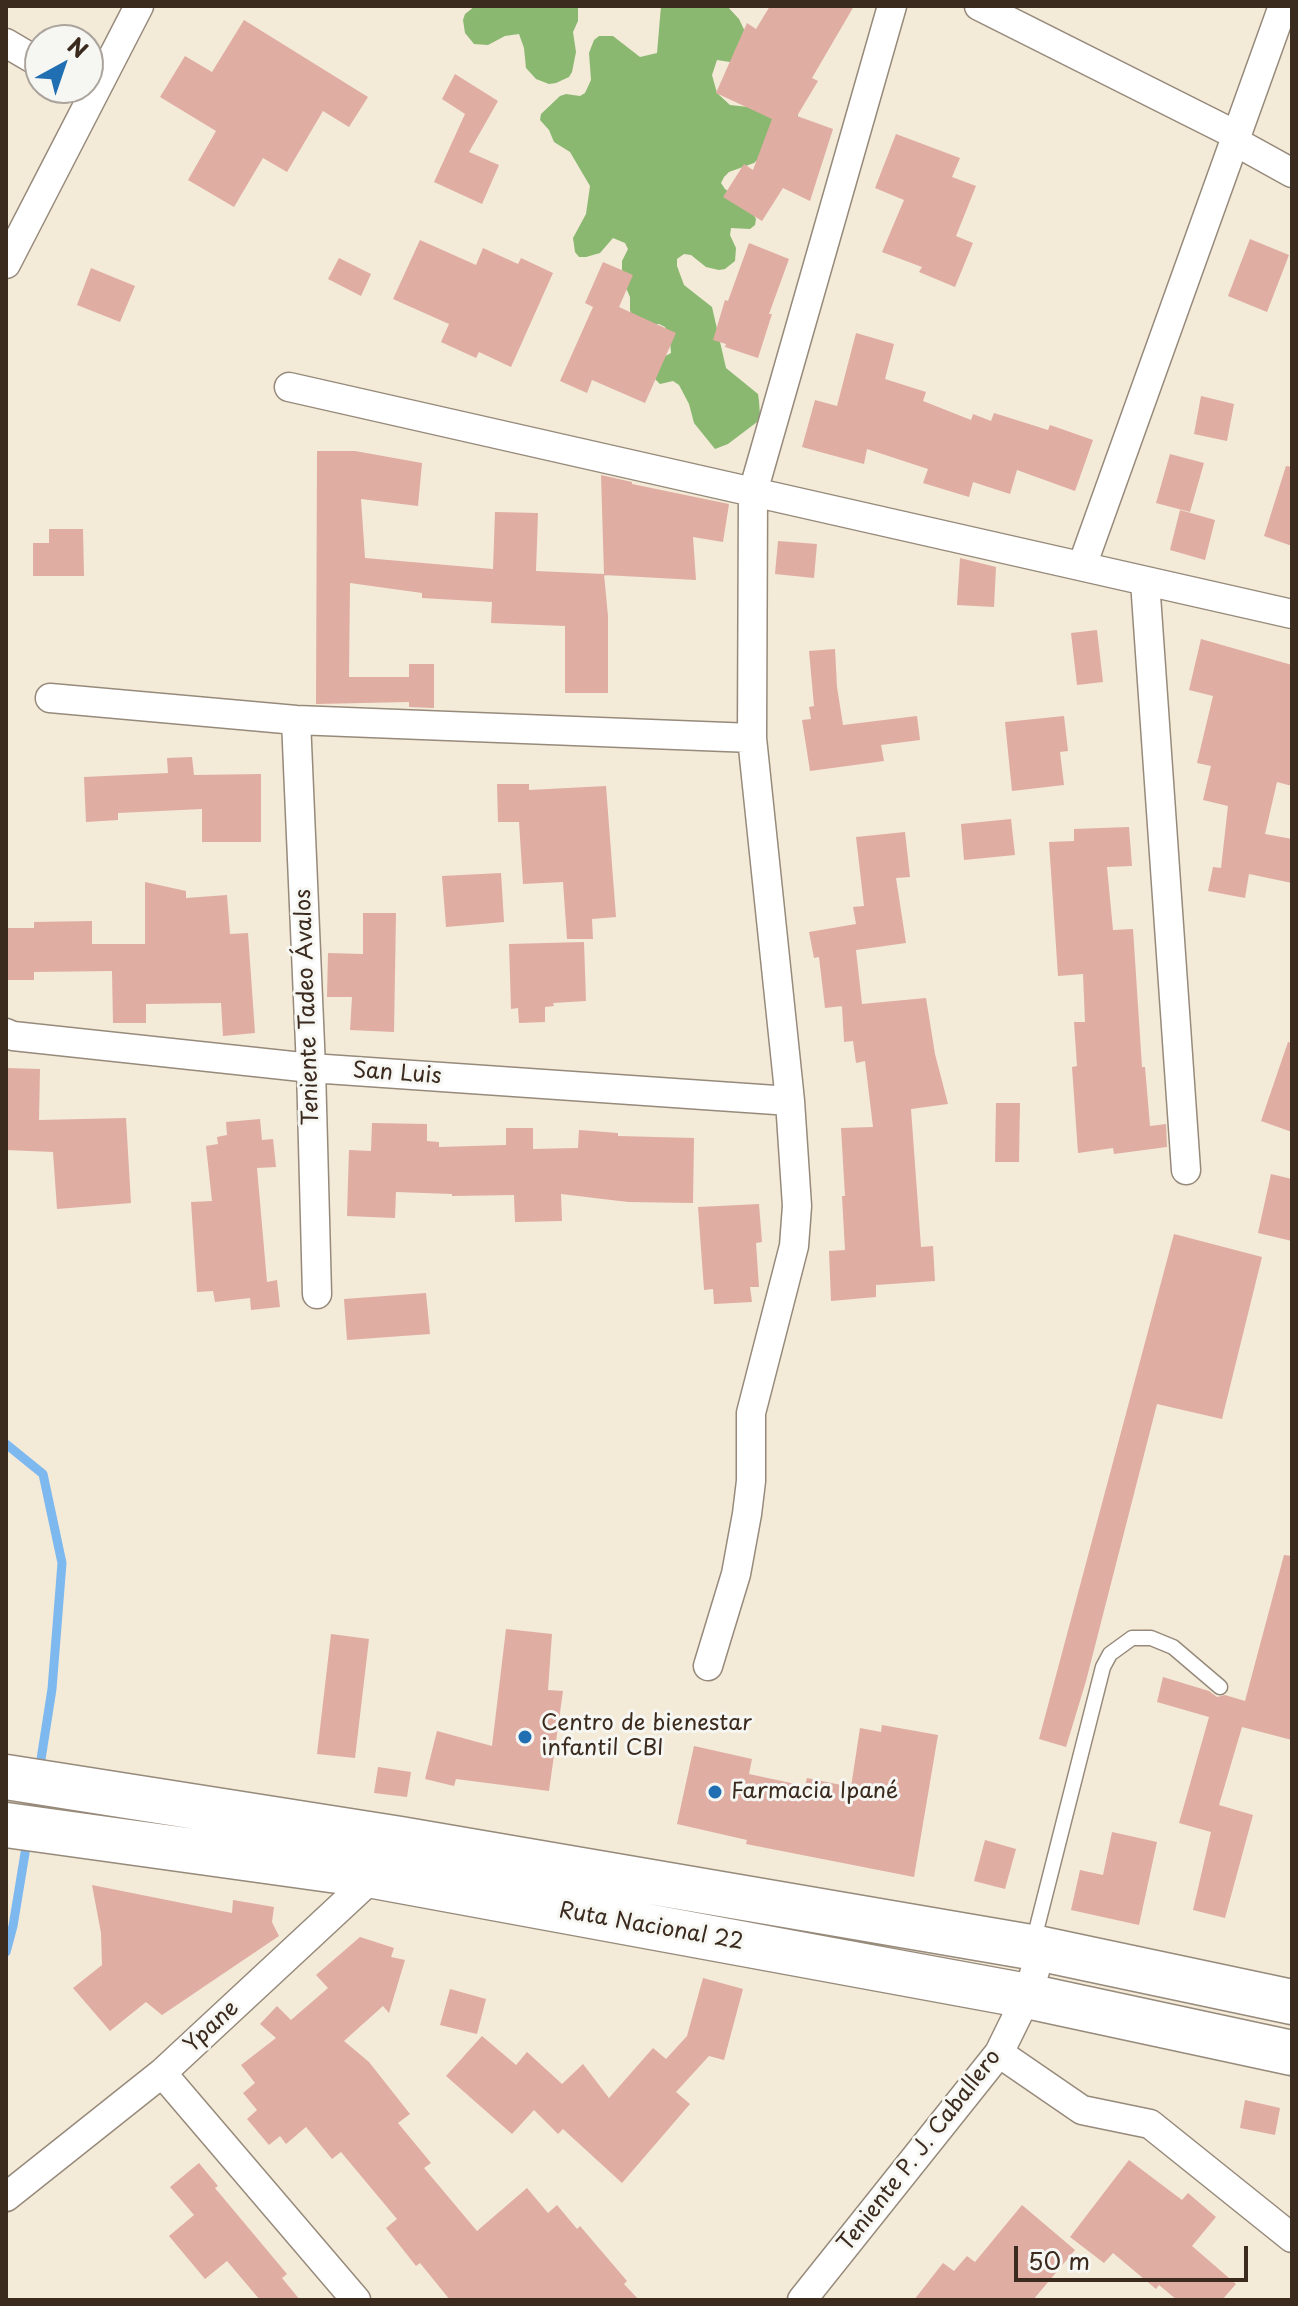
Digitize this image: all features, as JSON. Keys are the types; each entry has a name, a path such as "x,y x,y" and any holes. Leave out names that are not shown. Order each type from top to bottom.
{"highway":[{"name":"Ruta Nacional 22","path":"27,1780 400,1839 1037,1948 1292,2002"},
{"name":"Ruta Nacional 22","path":"22,1827 374,1876 1027,1996 1292,2053"}],"street":[{"path":"104,64 139,6"},
{"path":"708,1666 736,1574 751,1481 751,1413 794,1246 797,1206 790,1101 752,738 753,492 892,6"},
{"path":"979,6 1236,135"},
{"path":"1082,566 1283,6"},
{"path":"6,43 24,54"},
{"path":"6,264 82,104"},
{"path":"1236,135 1236,142 1292,173"},
{"path":"289,387 1292,614"},
{"path":"1145,581 1186,1170"},
{"path":"50,698 296,720 752,738"},
{"name":"Teniente Tadeo Ávalos","path":"296,720 317,1294"},
{"name":"San Luis","path":"6,1033 311,1068 790,1101"},
{"name":"Ypane","path":"6,2197 162,2073 374,1876 400,1839"},
{"name":"Teniente P. J. Caballero","path":"802,2300 999,2053 1027,1996 1037,1948"},
{"path":"999,2053 1082,2110 1150,2124 1292,2238"},
{"path":"162,2073 356,2300"}],"lane":[{"path":"1037,1948 1103,1667 1110,1654 1132,1638 1151,1638 1173,1647 1220,1687"}],"green space":[{"path":"475,6 578,6 578,21 573,32 576,52 569,77 549,84 536,79 526,68 519,34 505,36 488,45 474,44 465,33 463,20"},
{"path":"661,6 727,6 739,19 749,40 730,62 717,60 712,75 717,93 730,105 757,108 790,106 798,115 797,122 754,163 729,172 721,183 749,207 756,219 750,229 731,228 730,235 736,248 735,261 719,270 706,267 691,255 684,254 677,259 684,285 712,307 726,368 758,394 760,415 757,422 728,444 715,449 694,423 679,385 673,381 660,384 651,375 660,359 671,353 670,340 665,327 659,324 645,326 633,322 630,297 622,279 622,261 628,249 625,243 613,238 600,253 579,257 575,252 573,238 586,214 590,186 570,152 554,142 540,120 541,114 560,96 585,93 591,80 589,53 599,36 613,36 640,57 657,53"}],"building":[{"path":"770,6 854,6 812,78 818,81 797,116 833,129 810,201 783,188 762,221 723,197 744,164 753,170 772,119 716,93 747,23 756,29"},
{"path":"244,20 368,97 349,127 323,111 287,172 263,158 234,207 188,180 216,131 160,97 185,56 212,72"},
{"path":"455,74 498,101 469,152 499,165 482,204 434,182 465,114 442,99"},
{"path":"896,134 960,158 952,177 976,186 956,236 973,243 955,287 919,272 922,267 882,252 904,200 875,188"},
{"path":"1250,239 1289,255 1267,312 1228,296"},
{"path":"420,240 476,265 483,248 518,264 521,258 553,273 511,367 479,352 476,358 441,342 449,324 393,299"},
{"path":"749,243 789,259 769,314 772,314 758,358 713,340 725,300 728,301"},
{"path":"339,258 371,274 361,296 328,279"},
{"path":"603,262 633,275 619,307 676,333 645,403 592,380 587,393 560,381 593,307 585,303"},
{"path":"91,268 135,286 120,322 77,305"},
{"path":"856,333 894,344 885,379 926,392 923,401 971,420 973,414 991,421 994,413 1048,430 1050,425 1093,440 1075,491 1017,470 1010,494 973,482 969,497 923,483 928,469 867,449 864,464 802,447 815,400 837,406"},
{"path":"1201,396 1234,404 1227,441 1194,434"},
{"path":"317,451 355,451 422,463 418,506 361,499 365,558 493,569 495,512 538,513 536,571 604,574 608,616 608,693 565,693 565,626 491,623 492,602 422,598 422,593 350,583 349,677 409,677 409,664 434,664 434,708 409,707 409,702 316,704"},
{"path":"1170,454 1204,463 1190,512 1156,503"},
{"path":"1286,466 1292,467 1292,546 1264,536"},
{"path":"601,475 729,504 723,542 693,537 696,580 604,575"},
{"path":"1180,510 1215,520 1205,560 1170,550"},
{"path":"49,529 83,529 84,576 33,576 33,543 49,543"},
{"path":"778,541 817,544 814,578 775,574"},
{"path":"960,558 996,567 994,607 957,605"},
{"path":"1097,630 1103,682 1077,685 1071,633"},
{"path":"1201,639 1292,665 1292,786 1277,782 1265,834 1292,839 1292,883 1249,874 1245,898 1208,891 1213,867 1221,868 1228,806 1203,800 1211,766 1197,763 1213,696 1189,690"},
{"path":"835,649 843,725 917,716 920,740 881,745 884,761 810,771 802,720 811,719 809,707 814,706 809,651"},
{"path":"1064,716 1068,751 1060,752 1064,785 1012,791 1005,722"},
{"path":"192,757 194,775 261,774 261,842 202,842 202,809 118,813 118,820 86,822 84,777 168,773 167,758"},
{"path":"497,784 529,784 529,790 606,786 616,917 592,919 593,939 567,939 563,882 523,884 519,822 498,822"},
{"path":"1011,819 1015,855 964,860 961,824"},
{"path":"1129,827 1132,866 1107,867 1113,930 1133,929 1142,1067 1145,1067 1150,1126 1166,1124 1167,1147 1114,1154 1113,1148 1078,1153 1072,1067 1077,1066 1074,1022 1085,1022 1083,974 1058,976 1049,842 1074,841 1074,829"},
{"path":"905,832 910,877 896,878 906,943 856,950 862,1004 926,998 935,1054 948,1104 911,1109 921,1247 933,1246 935,1281 876,1285 876,1297 831,1301 829,1251 845,1250 841,1128 873,1127 865,1061 856,1063 853,1041 844,1042 842,1006 825,1008 819,957 814,958 809,932 856,924 853,907 864,906 856,837"},
{"path":"501,873 504,922 446,927 442,876"},
{"path":"145,882 186,891 186,898 227,895 230,934 248,933 255,1033 223,1036 221,1003 146,1004 146,1023 113,1023 112,971 34,972 34,980 6,980 6,928 34,928 34,922 92,921 92,944 145,944"},
{"path":"363,913 396,913 394,1032 350,1030 352,997 327,997 328,953 363,954"},
{"path":"584,942 586,1001 553,1003 554,1006 545,1007 545,1022 519,1023 518,1008 511,1009 509,944"},
{"path":"1288,1042 1292,1043 1292,1132 1261,1121"},
{"path":"6,1068 40,1069 39,1120 126,1118 131,1203 57,1209 53,1152 6,1150"},
{"path":"996,1103 1020,1103 1019,1162 995,1162"},
{"path":"260,1119 262,1140 273,1139 276,1167 257,1168 267,1282 277,1280 280,1307 251,1310 250,1298 215,1302 213,1291 197,1292 191,1202 212,1201 206,1146 218,1144 217,1137 227,1135 226,1122"},
{"path":"372,1123 427,1124 427,1141 439,1142 439,1147 506,1145 506,1128 533,1128 533,1149 578,1148 579,1130 618,1133 618,1136 694,1138 693,1203 628,1202 561,1194 562,1221 515,1222 514,1195 452,1196 396,1192 395,1218 347,1216 349,1150 371,1151"},
{"path":"1271,1174 1292,1179 1292,1241 1258,1233"},
{"path":"759,1204 762,1242 756,1243 759,1287 750,1287 752,1302 714,1304 713,1289 704,1290 698,1207"},
{"path":"1174,1234 1262,1257 1222,1419 1157,1404 1086,1681 1066,1747 1039,1739"},
{"path":"426,1293 430,1334 347,1340 344,1299"},
{"path":"1284,1555 1292,1556 1292,1740 1242,1727 1219,1805 1253,1815 1225,1918 1193,1910 1211,1832 1179,1823 1209,1717 1157,1702 1163,1677 1209,1691 1217,1697 1225,1695 1245,1701"},
{"path":"506,1629 552,1634 548,1690 563,1691 549,1791 456,1779 454,1786 425,1779 437,1731 492,1746"},
{"path":"331,1634 369,1639 355,1758 317,1754"},
{"path":"882,1725 938,1735 914,1877 746,1844 747,1840 677,1824 694,1746 752,1759 749,1774 805,1786 807,1778 851,1787 860,1728 881,1732"},
{"path":"378,1767 411,1772 407,1797 374,1793"},
{"path":"1112,1832 1157,1842 1139,1925 1071,1910 1080,1870 1103,1875"},
{"path":"985,1840 1016,1849 1005,1889 974,1881"},
{"path":"92,1885 232,1913 233,1900 274,1907 272,1922 279,1936 162,2015 146,2002 110,2031 73,1988 102,1965 101,1933"},
{"path":"360,1937 394,1948 391,1957 405,1960 389,2013 383,2006 344,2041 369,2062 410,2114 398,2123 431,2163 424,2168 477,2231 527,2188 548,2213 557,2205 577,2229 580,2226 627,2281 624,2284 639,2300 450,2300 420,2263 416,2266 386,2228 397,2219 341,2152 332,2159 306,2127 286,2144 280,2136 269,2145 247,2119 257,2110 243,2093 255,2083 241,2065 276,2038 260,2024 277,2006 291,2020 328,1988 316,1975"},
{"path":"703,1978 743,1989 724,2060 709,2056 676,2092 690,2104 622,2183 563,2129 558,2134 534,2110 512,2134 446,2076 482,2036 516,2065 527,2052 562,2084 583,2064 609,2098 653,2048 666,2059 687,2036"},
{"path":"450,1989 486,1999 477,2034 440,2025"},
{"path":"1245,2100 1280,2108 1275,2135 1240,2128"},
{"path":"1129,2160 1182,2200 1188,2193 1216,2217 1192,2246 1236,2284 1222,2300 1177,2300 1159,2285 1156,2289 1113,2253 1104,2263 1070,2237"},
{"path":"199,2163 218,2186 215,2188 287,2274 282,2278 300,2300 260,2300 227,2261 205,2279 169,2236 194,2215 170,2187"},
{"path":"1022,2205 1075,2250 1033,2300 914,2300 943,2263 954,2271 967,2256 975,2262"}],"waterway":[{"path":"6,1444 43,1474 62,1563 52,1689 39,1772"},
{"path":"6,1952 27,1841"}],"place":[{"name":"Centro de bienestar infantil CBI","path":"525,1737"},
{"name":"Farmacia Ipané","path":"715,1792"}]}
